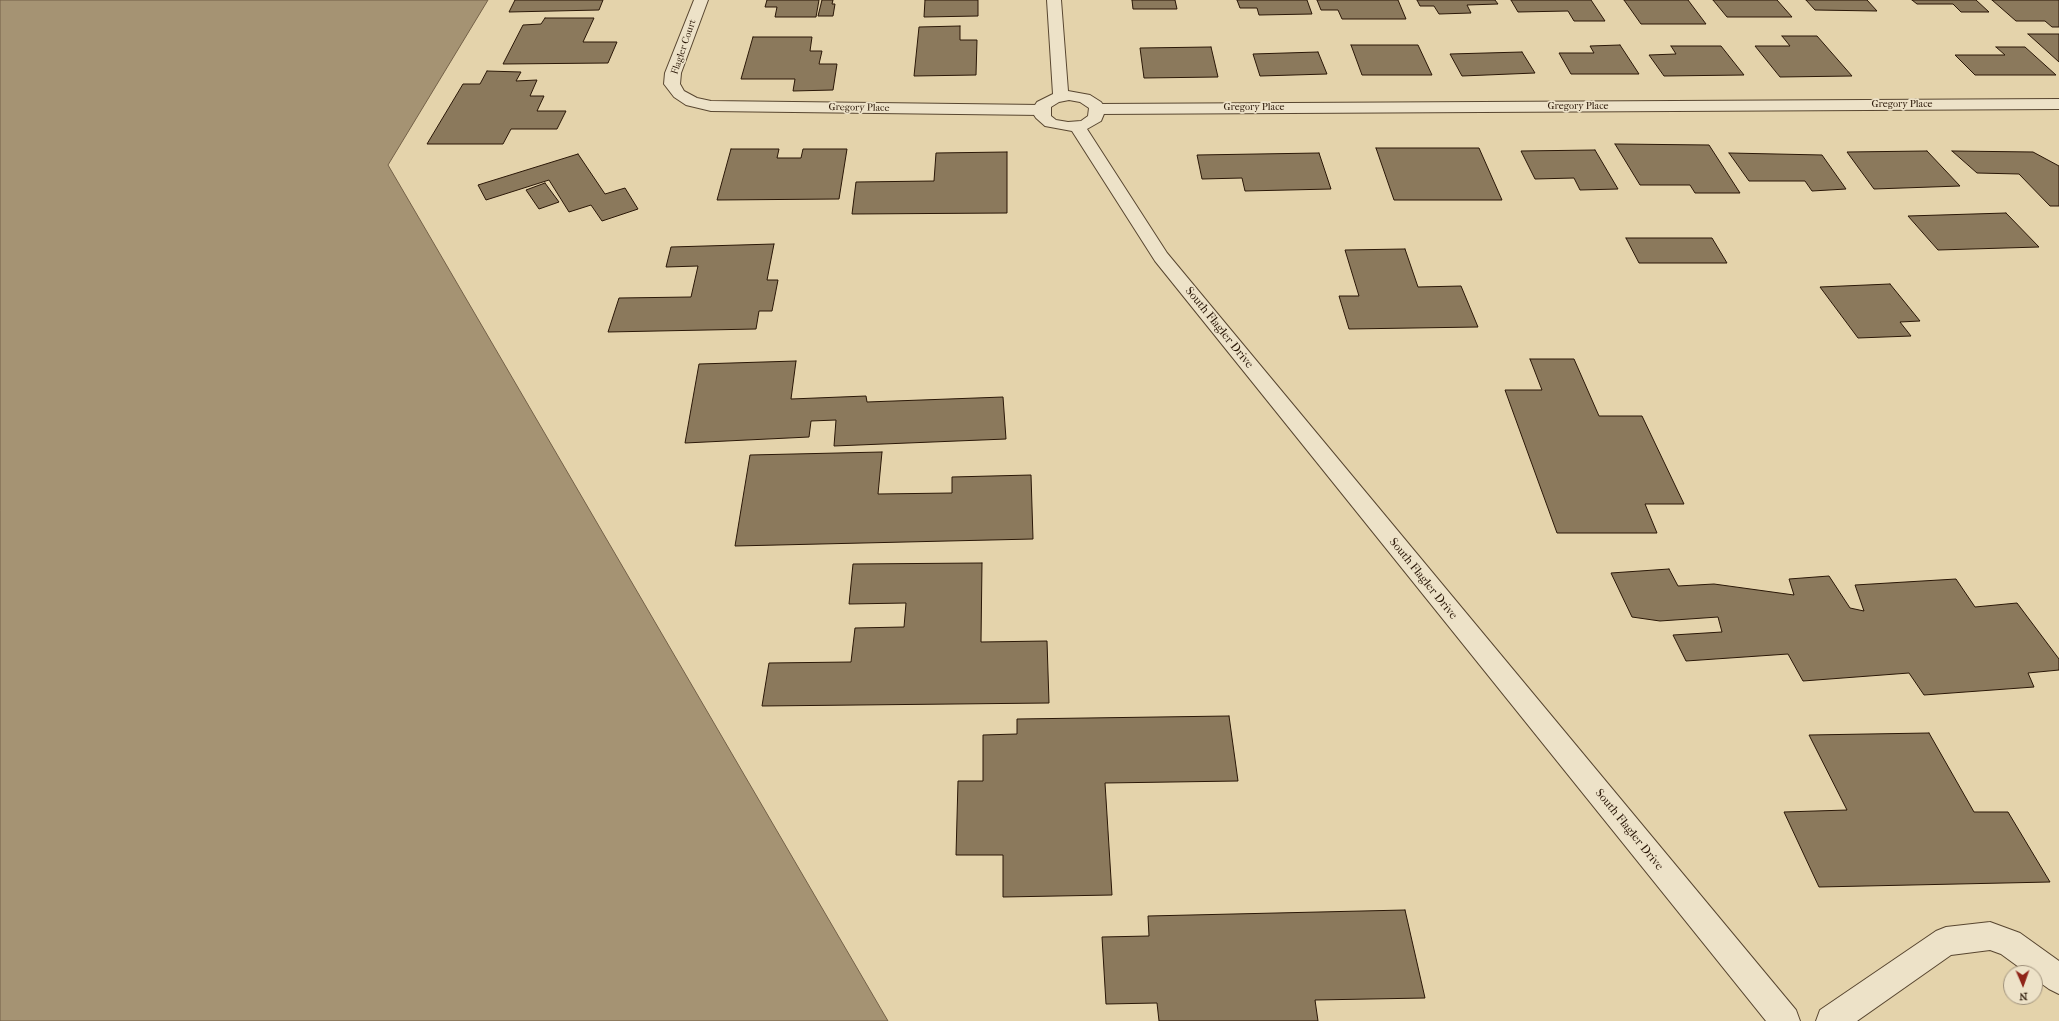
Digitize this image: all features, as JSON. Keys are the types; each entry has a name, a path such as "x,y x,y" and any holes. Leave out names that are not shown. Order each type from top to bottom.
{"street":[{"name":"Flagler Court","path":"679,94 672,84 673,73 701,0"},
{"path":"1054,0 1061,96"},
{"name":"Gregory Place","path":"679,94 692,102 711,106 1041,110"},
{"path":"1061,96 1085,98 1098,109 1095,118 1091,122 1068,127 1052,123 1045,119 1041,110 1047,101 1061,96"},
{"name":"Gregory Place","path":"1098,109 2059,104"},
{"name":"South Flagler Drive","path":"1077,126 1160,257 1785,1021"},
{"path":"1831,1021 1946,941 1990,936 2010,944 2059,979"}],"shaded area":[{"path":"0,0 488,0 388,165 888,1021 0,1021"}],"building":[{"path":"515,0 603,0 599,10 509,12"},
{"path":"767,0 819,0 816,17 775,17 777,7 765,7"},
{"path":"822,0 833,0 832,4 835,4 833,16 818,16"},
{"path":"925,0 978,0 978,16 924,17"},
{"path":"1132,0 1175,0 1177,9 1133,9"},
{"path":"1237,0 1307,0 1312,14 1259,15 1257,8 1240,8"},
{"path":"1317,0 1398,0 1406,19 1342,19 1338,10 1321,10"},
{"path":"1417,0 1495,0 1498,4 1467,5 1471,13 1439,14 1434,6 1420,6"},
{"path":"1511,0 1591,0 1605,21 1574,21 1568,11 1518,12"},
{"path":"1624,0 1688,0 1706,24 1641,24"},
{"path":"1713,0 1777,0 1792,17 1727,17"},
{"path":"1806,0 1867,0 1877,11 1815,10"},
{"path":"1912,0 1976,0 1989,12 1961,12 1953,4 1917,4"},
{"path":"1992,0 2059,0 2059,27 2052,27 2045,21 2016,21"},
{"path":"545,18 594,18 583,42 617,42 608,63 503,64 523,25 541,24"},
{"path":"960,26 960,40 977,40 976,75 914,76 919,27"},
{"path":"2028,34 2059,34 2059,62"},
{"path":"1782,36 1817,36 1852,76 1780,77 1755,46 1790,46"},
{"path":"753,37 812,37 810,51 822,51 819,64 837,64 833,90 793,91 795,79 741,79"},
{"path":"1351,45 1418,45 1432,75 1362,75"},
{"path":"1620,45 1639,74 1571,74 1559,53 1594,53 1590,46"},
{"path":"1671,46 1721,46 1744,75 1664,76 1649,55 1676,54"},
{"path":"1211,47 1218,77 1144,78 1140,48"},
{"path":"1996,47 2025,47 2056,75 1975,75 1955,55 2005,55"},
{"path":"1318,52 1327,74 1260,76 1253,54"},
{"path":"1522,52 1535,73 1462,76 1450,54"},
{"path":"487,71 521,72 516,81 537,80 530,96 544,96 537,111 566,111 557,129 511,129 503,144 427,144 463,84 480,84"},
{"path":"1615,144 1709,145 1740,193 1695,193 1690,185 1640,185"},
{"path":"1376,148 1479,148 1502,200 1394,200"},
{"path":"731,149 779,149 777,158 801,158 803,149 847,149 839,199 717,200"},
{"path":"1595,150 1618,189 1580,190 1574,178 1535,179 1521,151"},
{"path":"1927,151 1960,186 1874,189 1847,152"},
{"path":"1952,151 2033,152 2059,166 2059,206 2050,206 2019,174 1977,173"},
{"path":"1007,152 1007,213 852,214 856,182 934,181 936,153"},
{"path":"1319,153 1331,189 1245,191 1242,178 1202,179 1197,155"},
{"path":"1729,153 1822,155 1846,189 1812,191 1805,181 1749,181"},
{"path":"578,154 605,194 625,188 638,209 602,221 591,205 569,212 549,180 486,200 478,185"},
{"path":"545,183 559,202 539,209 526,190"},
{"path":"2006,213 2039,247 1938,250 1908,216"},
{"path":"1626,238 1712,238 1727,263 1639,263"},
{"path":"774,244 767,280 778,280 772,311 759,311 756,329 608,332 619,298 691,297 698,266 666,267 671,247"},
{"path":"1405,249 1418,287 1461,286 1478,327 1349,329 1339,296 1359,296 1345,250"},
{"path":"1890,284 1920,321 1900,322 1911,336 1858,338 1820,287"},
{"path":"1530,359 1574,359 1599,416 1642,416 1684,504 1645,504 1657,533 1557,533 1505,390 1542,390"},
{"path":"796,361 791,399 866,396 867,402 1003,397 1006,439 834,446 836,420 811,421 809,437 685,443 699,364"},
{"path":"882,452 878,494 952,493 952,477 1031,475 1033,539 735,546 750,455"},
{"path":"982,563 981,642 1047,641 1049,703 762,706 769,663 851,662 855,628 904,627 906,603 849,604 853,564"},
{"path":"1669,569 1678,586 1714,584 1794,595 1789,579 1829,576 1850,608 1864,611 1855,585 1956,579 1975,607 2017,603 2059,659 2059,670 2028,673 2034,687 1924,695 1909,673 1803,681 1788,654 1686,661 1673,635 1722,632 1718,617 1660,621 1632,617 1611,573"},
{"path":"1229,716 1238,781 1105,783 1112,895 1003,897 1003,855 956,855 958,781 983,781 983,735 1017,734 1017,719"},
{"path":"1929,733 1974,812 2008,812 2050,882 1819,887 1784,812 1847,810 1809,735"},
{"path":"1405,910 1425,998 1315,1000 1318,1021 1159,1021 1157,1003 1106,1004 1102,937 1149,936 1148,916"}]}
